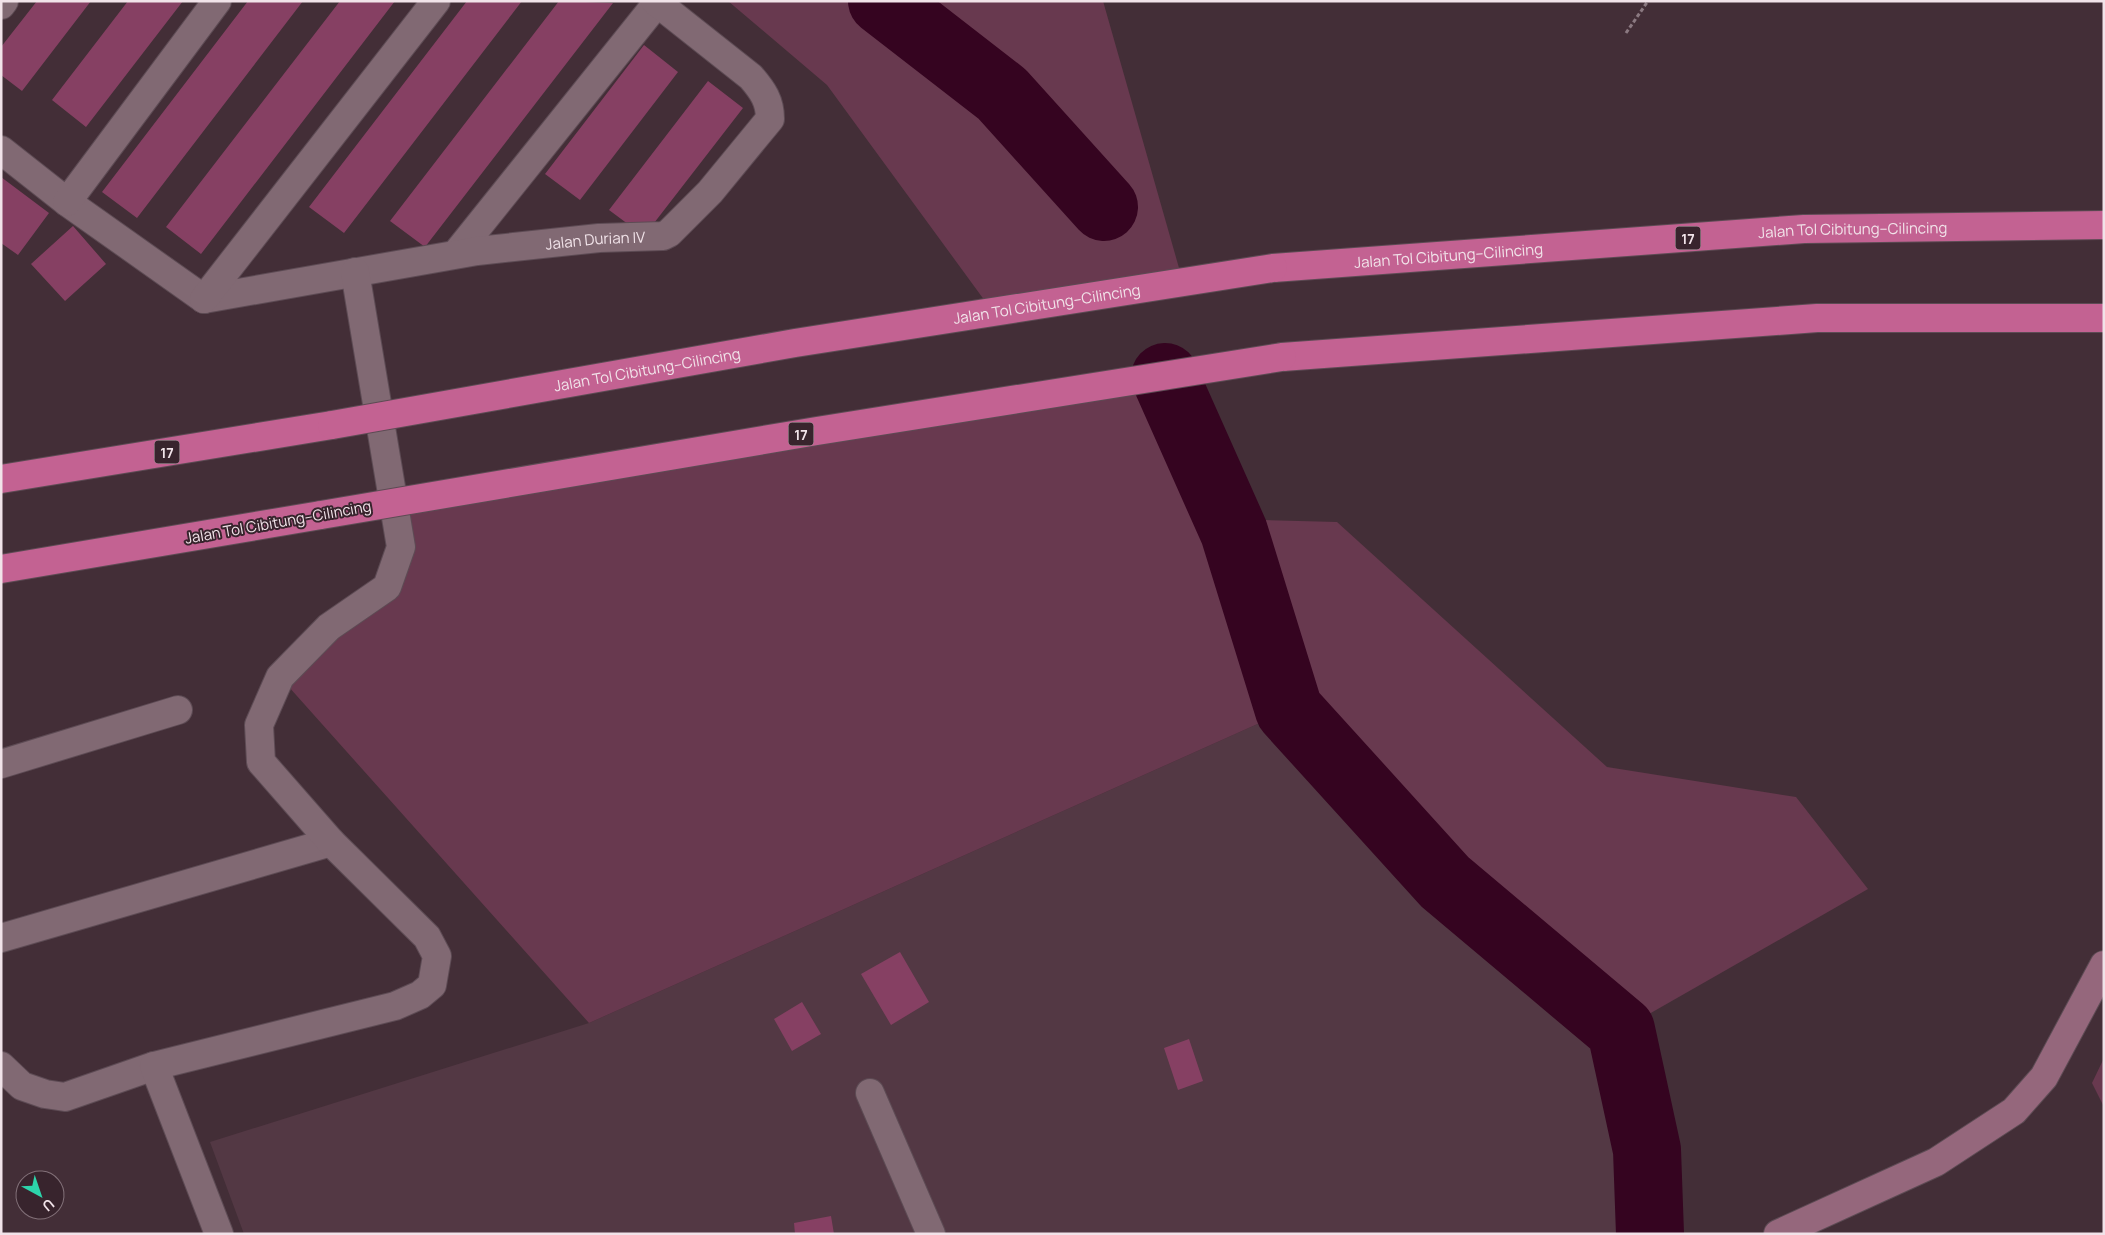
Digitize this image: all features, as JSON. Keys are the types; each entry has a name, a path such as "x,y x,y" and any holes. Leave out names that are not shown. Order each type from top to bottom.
{"highway":[{"name":"Jalan Tol Cibitung–Cilincing","path":"1,479 332,425 795,342 1273,268 1804,229 2104,225"},
{"name":"Jalan Tol Cibitung–Cilincing","path":"1,569 827,430 1282,357 1817,318 2104,318"}],"street":[{"path":"1,5 4,1"},
{"path":"67,202 217,1"},
{"path":"1,150 67,202 204,299 436,1"},
{"path":"456,254 656,2"},
{"name":"Jalan Durian IV","path":"204,299 456,254 600,238 663,236 710,192 770,119 770,105 762,90 751,78 656,2"},
{"path":"1,1066 22,1086 44,1094 65,1097 154,1066 395,1006 420,995 432,986 437,956 427,937 332,842 261,762 259,725 280,677 329,627 387,587 401,547 354,272"},
{"path":"1,764 178,710"},
{"path":"1,938 332,842"},
{"path":"1779,1234 1936,1162 2014,1111 2044,1077 2104,965"},
{"path":"154,1066 219,1234"},
{"path":"870,1093 931,1234"}],"path":[{"path":"1626,32 1648,1"}],"shaded area":[{"path":"728,1 1103,1 1183,282 993,312 827,85"},
{"path":"1165,377 1228,519 1337,522 1607,767 1796,797 1868,889 1621,1030 1445,882 1289,710 589,1023 280,677 387,587 398,502"},
{"path":"1289,710 1445,882 1621,1030 1648,1160 1650,1234 244,1234 210,1142 589,1023"},
{"path":"2104,1058 2104,1107 2092,1083"}],"building":[{"path":"37,1 91,1 22,91 1,75 1,47"},
{"path":"128,1 183,1 86,127 52,100"},
{"path":"248,1 303,1 137,218 102,192"},
{"path":"340,1 395,1 201,254 166,227"},
{"path":"467,1 522,1 344,233 309,207"},
{"path":"559,1 613,3 425,247 390,221"},
{"path":"644,45 678,72 580,200 545,174"},
{"path":"708,81 743,108 644,236 609,210"},
{"path":"1,177 49,213 18,255 1,243"},
{"path":"73,226 106,264 65,301 31,264"},
{"path":"900,952 929,1002 891,1025 861,974"},
{"path":"802,1002 821,1034 792,1051 774,1019"},
{"path":"1189,1039 1203,1081 1178,1090 1164,1048"},
{"path":"831,1216 834,1234 795,1234 794,1223"}],"waterway":[{"path":"882,1 1002,94 1104,207"},
{"path":"1165,377 1234,532 1289,710 1445,882 1621,1030 1647,1150 1650,1234"}]}
